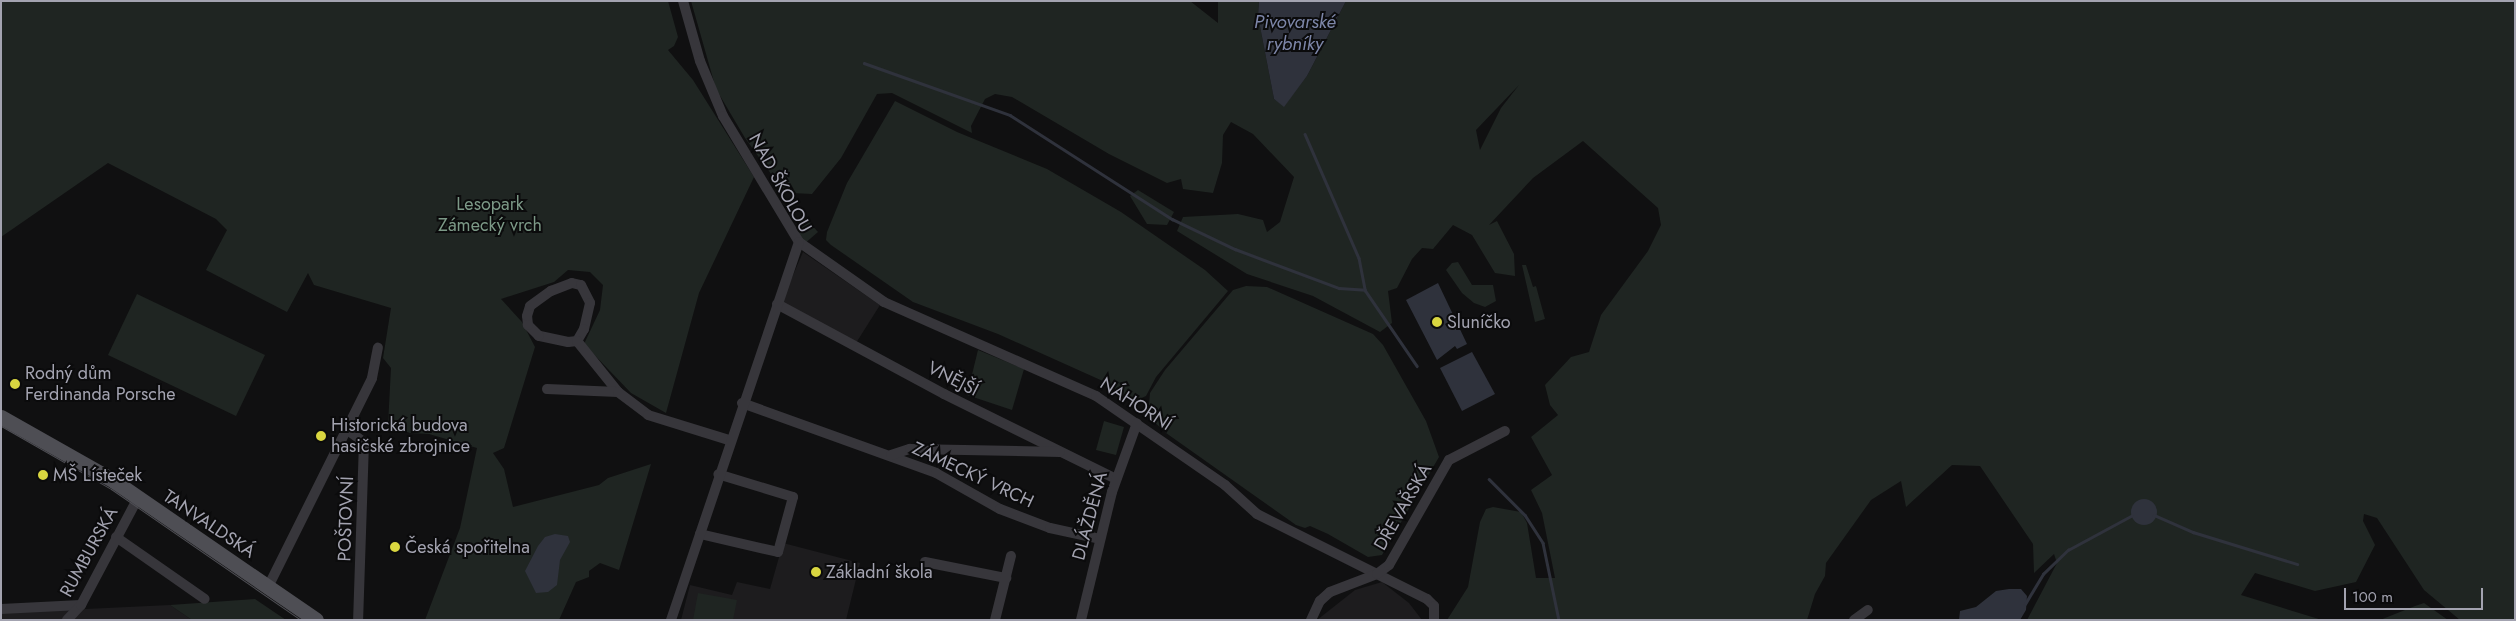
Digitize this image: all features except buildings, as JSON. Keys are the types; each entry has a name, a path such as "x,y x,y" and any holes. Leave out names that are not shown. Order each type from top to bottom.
{"main road":[{"name":"TANVALDSKÁ","path":"1,417 138,498 316,620"}],"street":[{"name":"NAD ŠKOLOU","path":"671,620 742,403 799,242 723,116 700,62 683,1"},
{"name":"NÁHORNÍ","path":"799,242 884,302 1096,396 1225,485 1257,514 1427,599 1434,606 1434,620"},
{"path":"572,283 581,286 590,304 584,330 577,341 568,342 538,336 528,325 526,316 530,306 551,291 572,283"},
{"name":"VNĚJŠÍ","path":"777,304 944,394 1116,479"},
{"path":"577,341 618,392 648,415 730,440"},
{"path":"268,587 372,378 378,348"},
{"path":"547,389 618,392"},
{"name":"ZÁMECKÝ VRCH","path":"742,403 891,455 936,473 1000,509 1050,528 1100,539"},
{"name":"DLÁŽDĚNÁ","path":"1081,620 1116,479 1137,423"},
{"name":"POŠTOVNÍ","path":"346,429 364,442 358,620"},
{"name":"DŘEVAŘSKÁ","path":"1311,620 1320,601 1330,592 1377,574 1389,565 1449,460 1506,431"},
{"name":"ZÁMECKÝ VRCH","path":"891,455 910,449 1064,452"},
{"path":"700,534 778,552 793,497 718,474"},
{"name":"RUMBURSKÁ","path":"68,620 81,605 138,498"},
{"path":"116,537 205,599"},
{"path":"995,620 1011,556"},
{"path":"925,562 1006,578"},
{"path":"1,609 81,605"},
{"path":"1854,620 1868,610"}],"shaded area":[{"path":"803,252 880,305 856,343 781,303"},
{"name":"Základní škola","path":"783,543 860,563 846,620 681,620 690,585 732,595 737,582 770,589"},
{"path":"1382,582 1409,603 1422,620 1317,620 1355,590"},
{"path":"170,605 192,620 1,620 1,613"}],"green space":[{"name":"Lesopark Zámecký vrch","path":"1,1 668,1 678,37 674,46 668,50 693,80 754,177 699,293 666,413 631,393 584,344 600,310 603,285 590,272 568,270 554,282 501,299 522,322 535,347 504,448 493,453 504,469 513,507 599,485 608,478 651,464 619,570 600,563 589,571 589,577 576,582 559,620 425,620 460,528 477,448 429,434 410,433 388,425 391,368 383,358 391,308 314,285 308,273 287,312 206,270 227,230 216,219 108,163 1,237"},
{"path":"691,1 1190,1 1218,23 1218,1 1259,1 1258,16 1274,99 1284,106 1307,76 1346,1 2515,1 2515,620 2460,620 2424,590 2377,518 2364,514 2363,521 2375,545 2356,582 2315,591 2255,573 2241,595 2322,620 2027,620 2057,563 2054,554 2034,573 2033,544 1980,466 1952,465 1906,507 1901,481 1871,500 1826,563 1825,576 1815,594 1807,620 1447,620 1468,587 1480,522 1486,509 1493,507 1521,512 1527,523 1536,578 1555,578 1542,513 1531,490 1552,475 1531,437 1558,415 1550,405 1545,385 1571,357 1589,352 1601,315 1648,251 1661,225 1658,208 1583,141 1533,178 1489,225 1497,221 1514,254 1515,276 1495,273 1472,235 1453,225 1433,249 1422,248 1412,259 1397,288 1388,291 1392,323 1380,332 1313,296 1247,274 1177,231 1183,217 1238,214 1263,220 1267,232 1280,222 1294,177 1253,134 1231,122 1223,135 1222,163 1213,193 1183,189 1181,179 1167,183 1109,154 1012,97 995,94 985,99 971,126 972,133 892,93 877,94 841,158 812,194 792,193 782,189 745,138 716,89","holes":["1519,85 1501,108 1480,150 1476,130"]},
{"path":"895,101 957,132 1047,169 1121,212 1205,270 1228,291 1156,377 1146,396 1137,400 1128,398 1105,382 998,334 913,302 826,240 827,232 847,183"},
{"path":"1138,190 1174,212 1167,225 1147,224 1130,196"},
{"path":"809,222 818,232 803,245 796,231"},
{"path":"1458,262 1472,285 1493,285 1496,301 1485,307 1474,303 1462,293 1446,270 1452,263"},
{"path":"1522,265 1526,265 1533,287 1536,286 1545,319 1535,322"},
{"path":"1246,286 1267,287 1373,334 1383,345 1426,421 1439,457 1382,555 1368,557 1310,526 1305,528 1296,525 1166,433 1148,416 1150,393 1165,370 1233,290"},
{"path":"137,294 265,355 236,416 108,355"},
{"path":"978,350 1024,369 1012,410 967,395"},
{"path":"1104,421 1124,427 1116,455 1096,450"},
{"path":"698,593 737,600 733,620 693,620"},
{"path":"255,599 286,620 192,620 170,605"},
{"path":"2424,603 2448,620 2380,620 2415,606"}],"water":[{"name":"Pivovarské rybníky","path":"1259,1 1346,1 1307,76 1284,107 1274,99 1258,16"},
{"name":"Sluníčko","path":"1438,283 1467,344 1457,349 1455,346 1437,360 1406,300"},
{"name":"Sluníčko","path":"1472,352 1495,394 1462,411 1440,368"},
{"path":"2144,499 2153,503 2157,512 2153,521 2144,525 2135,521 2131,512 2135,503"},
{"path":"555,534 568,536 570,542 560,560 557,585 548,592 536,593 525,571 545,537"},
{"path":"2021,589 2027,596 2026,610 2020,620 1959,620 1960,611 1976,607 1996,591"}],"waterway":[{"path":"864,63 1010,115 1172,219 1235,249 1339,288 1365,290"},
{"path":"1305,134 1359,258 1365,290 1417,366"},
{"path":"1489,479 1525,515 1543,543 1559,620"},
{"path":"2154,515 2193,532 2297,564"},
{"path":"2025,604 2043,574 2068,550 2131,516"}],"tram line":[{"path":"1,426 111,489 301,620"}],"place":[{"name":"Sluníčko","path":"1437,322"},
{"name":"Rodný dům Ferdinanda Porsche","path":"15,384"},
{"name":"Historická budova hasičské zbrojnice","path":"321,436"},
{"name":"MŠ Lísteček","path":"43,475"},
{"name":"Česká spořitelna","path":"395,547"},
{"name":"Základní škola","path":"816,572"}]}
